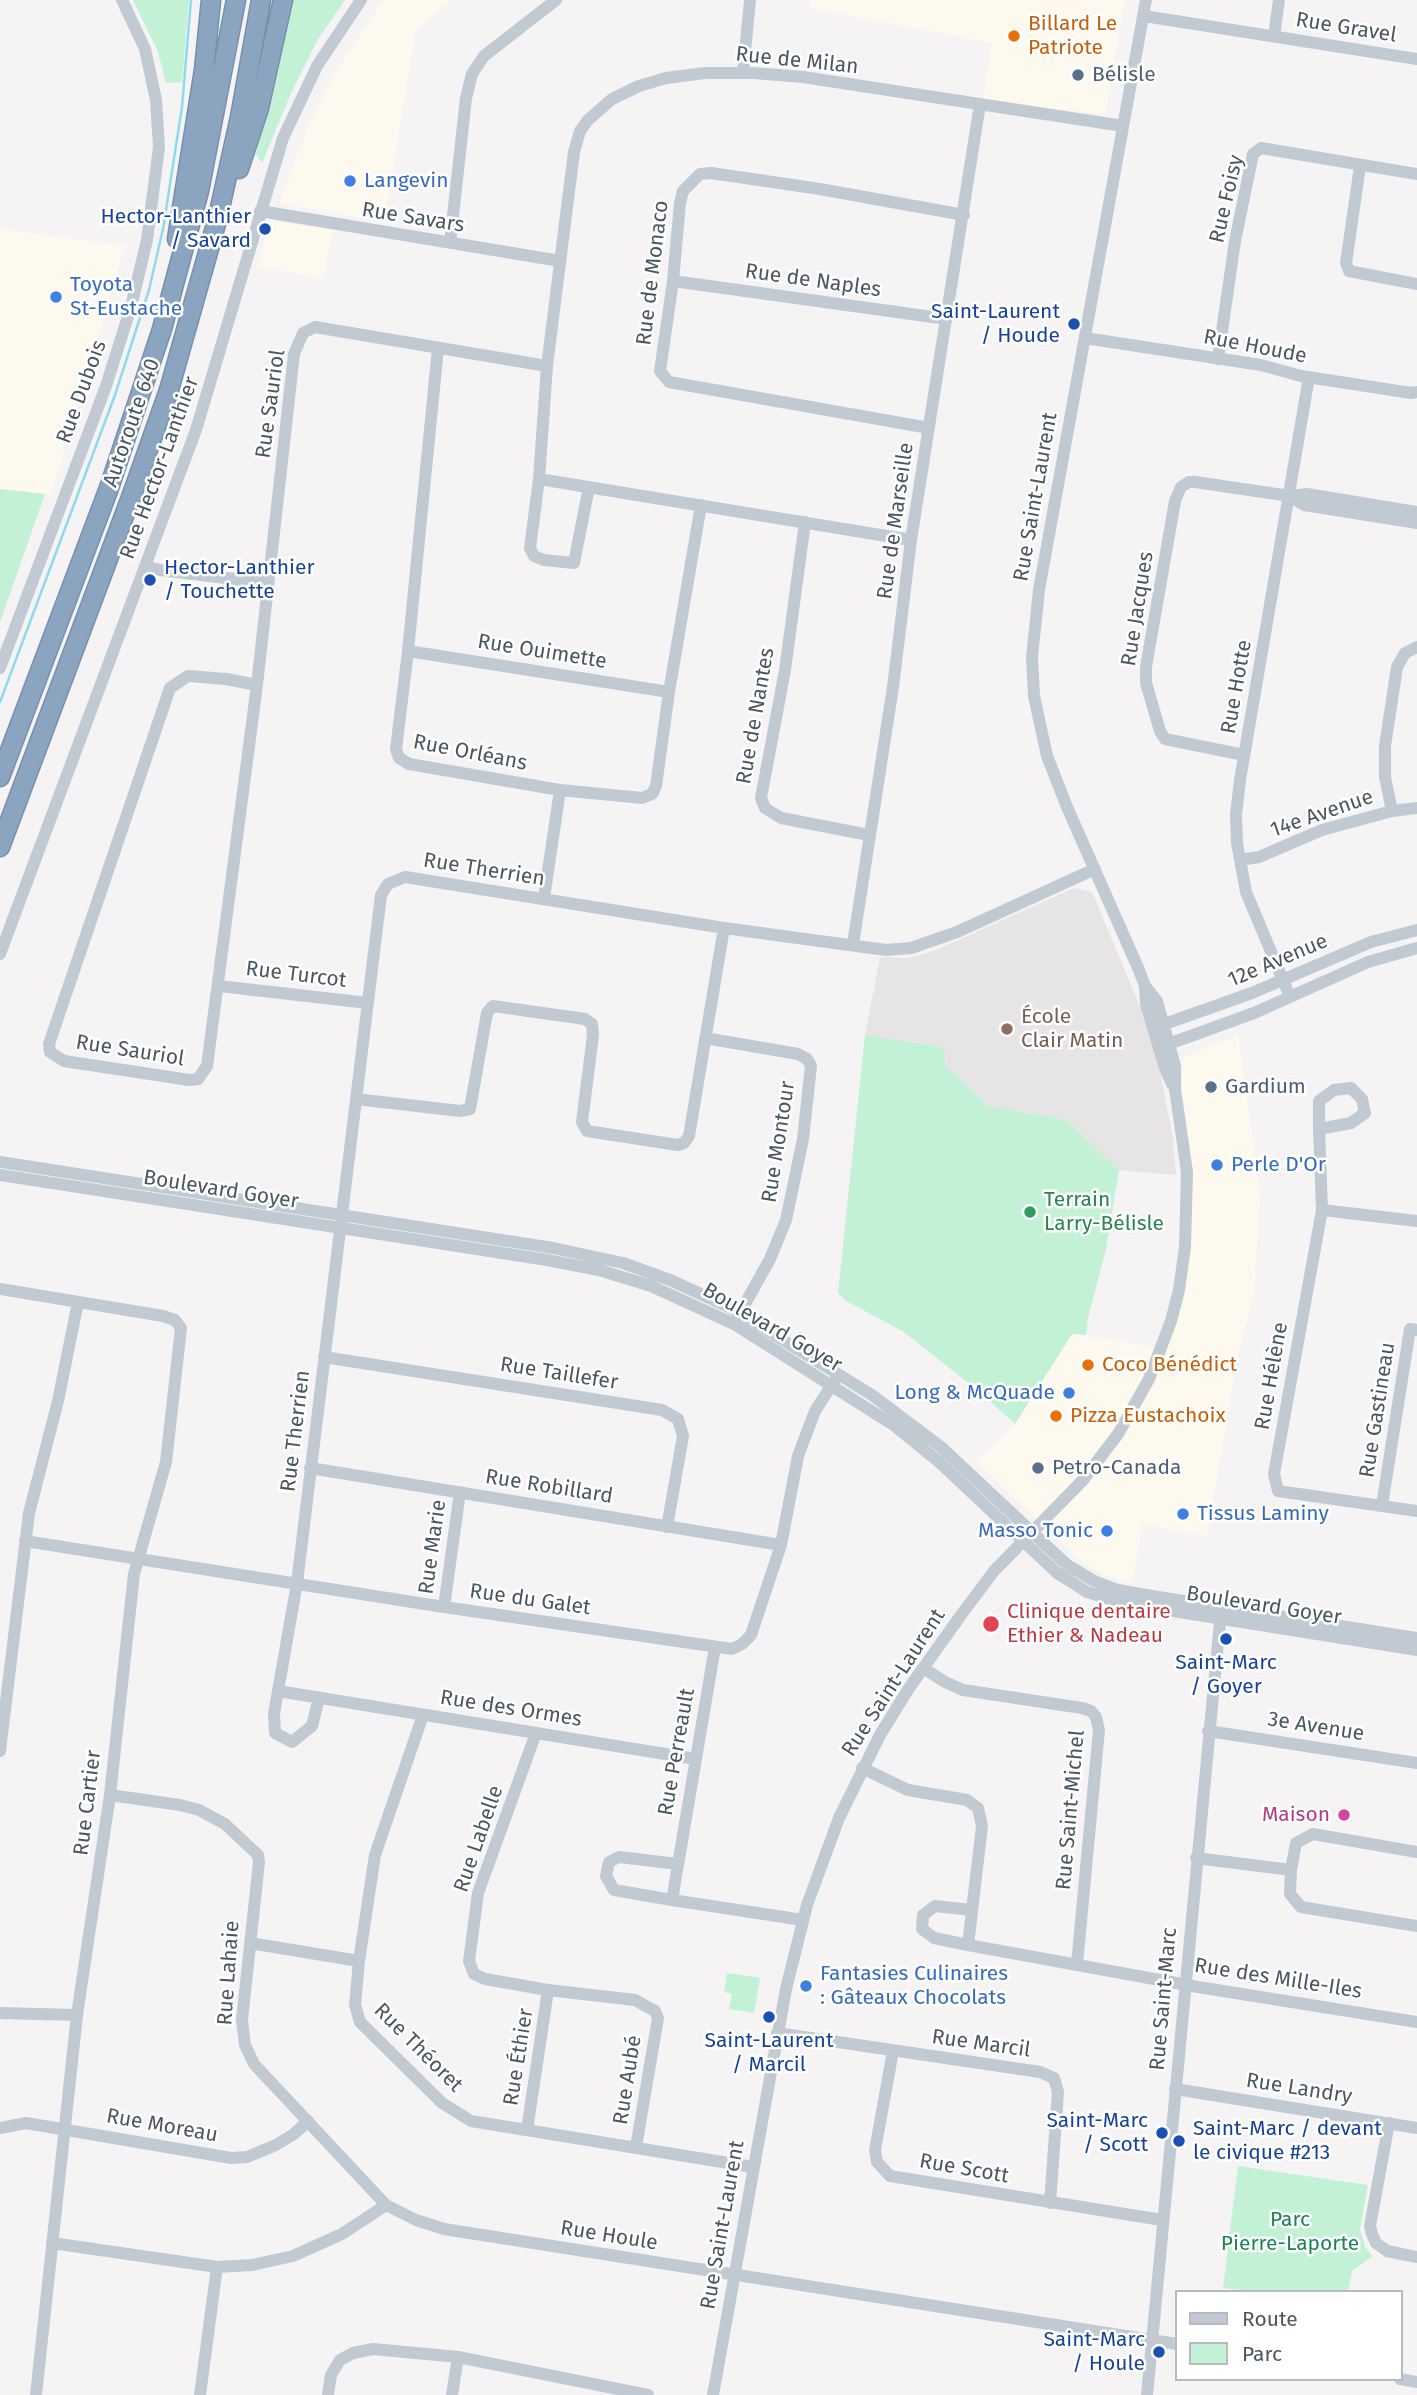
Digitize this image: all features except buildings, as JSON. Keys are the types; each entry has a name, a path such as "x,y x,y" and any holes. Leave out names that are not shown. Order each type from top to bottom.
{"highway":[{"path":"162,329 200,100 211,0"},
{"name":"Autoroute 640","path":"0,777 114,476 162,329 199,191 236,0"},
{"name":"Autoroute 640","path":"0,847 169,390 197,295 234,144 261,0"},
{"path":"197,295 259,108 284,0"}],"street":[{"name":"Rue Dubois","path":"0,668 106,386 132,304 149,228 159,148 156,100 145,49 122,0"},
{"name":"Rue Hector-Lanthier","path":"0,954 206,398 283,138 301,97 329,47 361,0"},
{"path":"450,243 466,98 472,74 484,56 556,0"},
{"path":"743,73 750,0"},
{"name":"Rue Saint-Laurent","path":"713,2395 777,2033 803,1920 834,1831 862,1768 886,1723 985,1581 1083,1480 1122,1427 1149,1379 1171,1321 1183,1262 1188,1201 1175,1089 1165,1068 1164,1045 1159,1026 1146,1004 1145,986 1048,756 1036,709 1032,657 1035,613 1146,0"},
{"path":"1274,36 1279,0"},
{"name":"Rue Gravel","path":"1143,16 1417,59"},
{"name":"Rue de Milan","path":"589,487 574,563 544,560 534,556 530,548 539,479 547,366 573,152 580,131 593,114 620,95 657,80 693,74 743,73 803,77 1123,127"},
{"name":"Rue de Marseille","path":"853,944 893,687 911,540 980,104"},
{"name":"Rue Foisy","path":"1218,359 1236,241 1253,154 1261,148 1417,174"},
{"path":"1360,166 1346,263 1349,271 1417,284"},
{"name":"Rue de Monaco","path":"929,428 669,382 660,371 673,281 680,203 683,191 700,174 711,173 964,215"},
{"name":"Rue Savars","path":"260,211 560,261"},
{"name":"Rue de Naples","path":"673,281 947,319"},
{"name":"Rue Sauriol","path":"257,685 226,678 188,676 170,688 48,1044 50,1052 64,1060 189,1080 198,1079 207,1066 257,685 294,354 303,333 315,327 547,366"},
{"name":"Rue Houde","path":"1085,338 1261,365 1309,377 1417,392"},
{"name":"Rue Orléans","path":"438,348 396,748 399,758 409,764 560,790 642,798 652,794 656,786 701,505"},
{"name":"Rue Hotte","path":"1290,997 1250,902 1240,860 1236,815 1309,377"},
{"path":"539,479 911,540"},
{"name":"Rue Jacques","path":"1244,755 1165,739 1157,723 1146,683 1146,667 1175,501 1181,487 1189,482 1290,496"},
{"path":"1290,496 1307,494 1417,512"},
{"path":"1290,496 1304,505 1417,523"},
{"name":"Rue de Nantes","path":"805,522 785,670 761,798 765,808 781,818 869,835"},
{"path":"145,566 268,583"},
{"path":"1392,811 1385,777 1385,746 1397,667 1405,653 1417,647"},
{"name":"Rue Ouimette","path":"408,651 669,692"},
{"path":"544,898 560,790"},
{"name":"14e Avenue","path":"1240,860 1259,856 1322,830 1392,811 1417,808"},
{"name":"Rue Therrien","path":"297,1583 381,895 388,884 405,877 724,928 886,950 911,948 957,932 1095,869"},
{"path":"356,1099 460,1111 471,1108 487,1013 493,1006 585,1019 592,1024 593,1035 582,1122 587,1131 678,1145 684,1143 689,1136 724,928"},
{"name":"12e Avenue","path":"1159,1026 1283,981 1364,945 1417,930"},
{"name":"12e Avenue","path":"1164,1045 1239,1019 1368,962 1417,948"},
{"name":"Rue Turcot","path":"219,986 368,1003"},
{"name":"Rue Montour","path":"705,1038 798,1054 807,1059 810,1066 803,1139 786,1220 770,1259 737,1319"},
{"name":"Rue Hélène","path":"1319,1129 1322,1210 1274,1474 1278,1490 1417,1511"},
{"name":"Boulevard Goyer","path":"0,1163 547,1260 598,1270 651,1286 737,1319 921,1431 1027,1537 1075,1571 1105,1586 1220,1613 1417,1650"},
{"name":"Boulevard Goyer","path":"0,1175 341,1222"},
{"path":"1322,1210 1417,1221"},
{"path":"0,1289 78,1302 58,1401 29,1513 0,1751"},
{"name":"Rue Cartier","path":"36,2395 77,2015 110,1796 137,1558 144,1545 166,1462 181,1328 175,1320 163,1316 78,1302"},
{"name":"Rue Gastineau","path":"1382,1505 1410,1329 1417,1330"},
{"name":"Rue Taillefer","path":"324,1357 662,1410 678,1419 683,1436 667,1527"},
{"name":"Rue du Galet","path":"25,1541 732,1649 743,1644 751,1635 781,1545 798,1455 815,1411 836,1379"},
{"name":"Rue Robillard","path":"310,1468 781,1545"},
{"name":"Rue Marie","path":"444,1607 460,1492"},
{"path":"297,1583 274,1714 275,1733 292,1742 312,1726 319,1698"},
{"name":"Boulevard Goyer","path":"1220,1613 1417,1638"},
{"name":"Rue Saint-Marc","path":"1147,2395 1220,1613"},
{"name":"Rue Perreault","path":"672,1900 715,1647"},
{"name":"Rue Saint-Michel","path":"923,1668 950,1685 963,1689 1082,1708 1091,1711 1096,1717 1099,1730 1077,1964"},
{"name":"Rue des Ormes","path":"278,1691 696,1759"},
{"name":"Rue Théoret","path":"423,1715 375,1855 355,2005 360,2022 442,2103 471,2121 753,2167"},
{"name":"3e Avenue","path":"1208,1731 1417,1763"},
{"name":"Rue Labelle","path":"536,1733 478,1893 469,1961 474,1974 485,1979 548,1990 635,2000 655,2011 658,2018"},
{"path":"862,1768 908,1790 967,1800 978,1808 982,1826 968,1945"},
{"name":"Rue Lahaie","path":"110,1796 199,1810 225,1824 258,1855 242,2020 245,2045 254,2064 386,2205"},
{"path":"1417,1852 1313,1834 1296,1843 1290,1894 1301,1907 1417,1926"},
{"path":"678,1864 619,1857 610,1862 606,1876 614,1890 803,1920"},
{"path":"1196,1858 1291,1870"},
{"name":"Rue des Mille-Iles","path":"972,1910 934,1906 923,1915 921,1924 929,1936 968,1945 1417,2022"},
{"path":"250,1943 359,1961"},
{"name":"Rue Éthier","path":"527,2130 548,1990"},
{"path":"0,2013 77,2015"},
{"name":"Rue Aubé","path":"636,2147 658,2018"},
{"name":"Rue Marcil","path":"777,2033 1040,2072 1054,2078 1058,2092 1050,2203"},
{"name":"Rue Scott","path":"893,2051 875,2150 877,2162 890,2176 1162,2220"},
{"name":"Rue Landry","path":"1175,2089 1417,2127"},
{"name":"Rue Moreau","path":"0,2128 26,2123 231,2158 247,2157 276,2145 308,2121"},
{"path":"1389,2123 1370,2226 1376,2243 1387,2252 1417,2256"},
{"path":"52,2243 218,2267 252,2266 293,2256 342,2234 386,2205"},
{"name":"Rue Houle","path":"386,2205 416,2220 444,2229 1176,2344"},
{"path":"200,2395 218,2267"},
{"path":"328,2395 331,2375 340,2360 353,2353 373,2349 458,2357 648,2395"},
{"path":"453,2395 458,2357"}],"shaded area":[{"path":"383,0 453,0 416,29 384,223 279,203 306,132 337,69"},
{"path":"810,0 1125,0 1105,114 983,101 992,43 810,8"},
{"path":"271,221 333,230 323,278 257,267"},
{"path":"0,229 125,246 51,495 0,489"},
{"name":"École Clair Matin","path":"1074,888 1092,892 1147,1023 1156,1050 1173,1139 1176,1175 1119,1170 1067,1120 989,1106 944,1065 937,1046 865,1035 880,957 910,958 936,950"},
{"path":"1238,1035 1260,1193 1254,1297 1237,1357 1207,1537 1142,1524 1132,1584 1102,1575 1075,1556 976,1461 1015,1424 1072,1334 1165,1349 1184,1294 1180,1086 1184,1057"}],"green space":[{"path":"133,0 189,0 182,82 166,83 158,52"},
{"path":"290,0 345,0 318,39 292,91 262,163 256,154"},
{"path":"0,489 45,494 0,622"},
{"path":"865,1035 937,1046 946,1052 944,1065 989,1106 1067,1120 1119,1170 1106,1249 1086,1335 1072,1334 1015,1424 981,1393 904,1332 846,1301 838,1293"},
{"path":"727,1973 760,1978 754,2013 729,2009 732,1994 724,1992"},
{"name":"Parc Pierre-Laporte","path":"1238,2166 1368,2185 1360,2229 1365,2247 1373,2256 1352,2271 1348,2290 1223,2288"}],"waterway":[{"path":"0,702 115,395 149,290 163,229 182,107 191,0"}],"place":[{"name":"Billard Le Patriote","path":"1014,36"},
{"name":"Bélisle","path":"1078,75"},
{"name":"Langevin","path":"350,181"},
{"name":"Hector-Lanthier / Savard","path":"265,229"},
{"name":"Toyota St-Eustache","path":"56,297"},
{"name":"Saint-Laurent / Houde","path":"1074,324"},
{"name":"Hector-Lanthier / Touchette","path":"150,580"},
{"name":"École Clair Matin","path":"1007,1029"},
{"name":"Gardium","path":"1211,1087"},
{"name":"Perle D'Or","path":"1217,1165"},
{"name":"Terrain Larry-Bélisle","path":"1030,1212"},
{"name":"Coco Bénédict","path":"1088,1365"},
{"name":"Long & McQuade","path":"1069,1393"},
{"name":"Pizza Eustachoix","path":"1056,1416"},
{"name":"Petro-Canada","path":"1038,1468"},
{"name":"Tissus Laminy","path":"1183,1514"},
{"name":"Masso Tonic","path":"1107,1531"},
{"name":"Clinique dentaire Ethier & Nadeau","path":"991,1624"},
{"name":"Saint-Marc / Goyer","path":"1226,1639"},
{"name":"Maison","path":"1344,1815"},
{"name":"Fantasies Culinaires : Gâteaux Chocolats","path":"806,1986"},
{"name":"Saint-Laurent / Marcil","path":"769,2017"},
{"name":"Saint-Marc / Scott","path":"1162,2133"},
{"name":"Saint-Marc / devant le civique #213","path":"1179,2141"},
{"name":"Saint-Marc / Houle","path":"1159,2352"}]}
